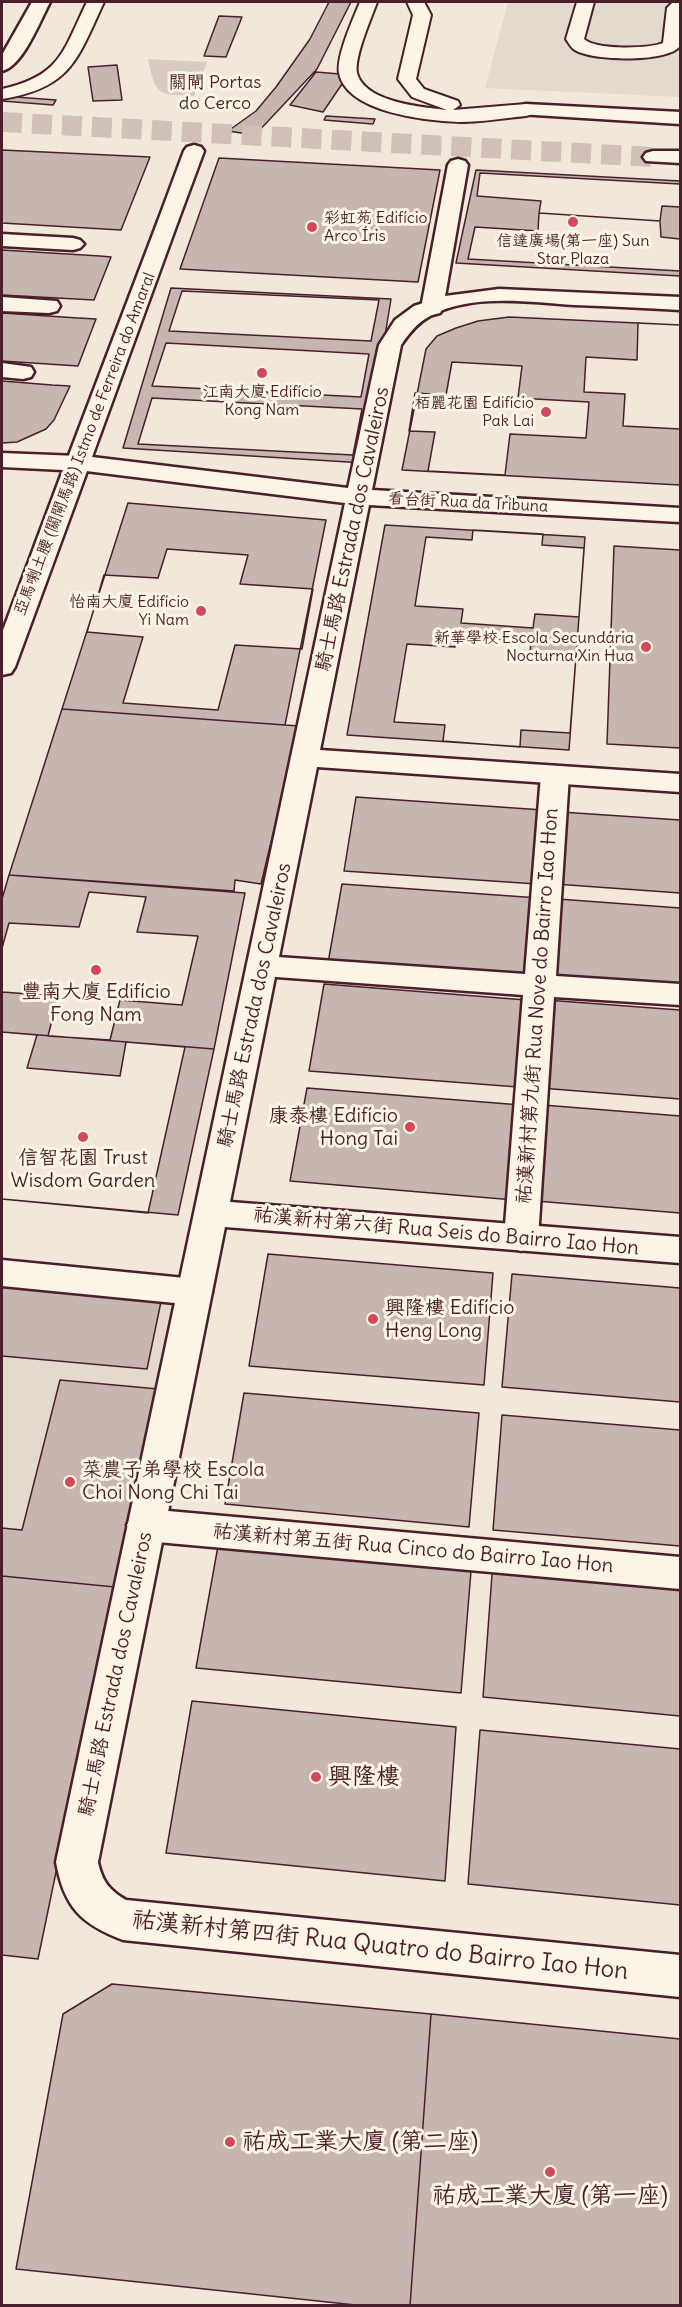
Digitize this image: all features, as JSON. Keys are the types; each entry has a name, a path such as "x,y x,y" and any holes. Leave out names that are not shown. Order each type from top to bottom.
{"street":[{"path":"2,65 12,54 41,2"},
{"path":"526,110 681,118"},
{"name":"亞馬喇土腰 (關閘馬路) Istmo de Ferreira do Amaral","path":"2,667 194,151"},
{"path":"653,158 681,157"},
{"path":"432,308 458,165"},
{"path":"2,240 73,244"},
{"name":"騎士馬路 Estrada dos Cavaleiros","path":"78,1863 390,345 401,327 432,308 471,297 508,294 681,303"},
{"path":"2,304 49,306"},
{"name":"看台街 Rua da Tribuna","path":"2,460 78,463 360,497 681,515"},
{"path":"305,759 681,783"},
{"name":"祐漢新村第九街 Rua Nove do Bairro Iao Hon","path":"521,1238 555,775"},
{"path":"263,966 681,995"},
{"name":"祐漢新村第六街 Rua Seis do Bairro Iao Hon","path":"212,1213 681,1250"},
{"path":"2,1272 195,1292"},
{"name":"祐漢新村第五街 Rua Cinco do Bairro Iao Hon","path":"147,1526 681,1573"},
{"name":"祐漢新村第四街 Rua Quatro do Bairro Iao Hon","path":"78,1863 80,1882 90,1898 104,1912 123,1920 681,1976"}],"lane":[{"path":"2,94 38,85 61,70 96,2"},
{"path":"368,2 348,71 354,85 366,95 398,108 430,114 463,116 526,110"},
{"path":"416,2 422,15 408,74 409,84 413,88 425,97 454,105 526,110"},
{"path":"585,2 575,39 580,46 591,49 647,53 671,46 676,8 681,4"}],"shaded area":[{"path":"508,2 680,2 680,97 485,88"},
{"path":"148,59 207,62 194,96 160,91 154,81"},
{"name":"菜農子弟學校 Escola Choi Nong Chi Tai","path":"2,1277 177,1293 115,1587 2,1576"}],"building":[{"path":"329,2 351,2 317,69 255,135 228,131 256,111 276,87 310,39"},
{"path":"219,16 242,17 226,57 204,56"},
{"path":"117,65 122,100 93,101 88,67"},
{"path":"316,72 340,74 344,81 323,112 290,105"},
{"path":"2,96 56,100 53,105 2,101"},
{"path":"326,116 375,119 373,124 324,120"},
{"path":"2,150 150,157 121,230 2,223"},
{"name":"彩虹苑 Edifício Arco Íris","path":"219,158 440,170 418,282 180,269"},
{"name":"信達廣場(第一座) Sun Star Plaza","path":"476,170 680,181 680,276 456,263"},
{"path":"480,173 680,184 680,207 662,206 660,221 539,213 541,201 477,196"},
{"path":"539,213 660,221 661,237 680,239 680,271 468,259 475,227 538,231"},
{"path":"2,250 111,257 94,300 2,295"},
{"name":"江南大廈 Edifício Kong Nam","path":"171,288 391,299 364,463 123,448"},
{"path":"182,291 379,300 371,341 169,331"},
{"path":"2,313 96,319 78,366 2,361"},
{"name":"栢麗花園 Edifício Pak Lai","path":"509,317 680,325 680,485 402,470 426,349 437,336 456,328 478,321"},
{"path":"638,323 680,325 680,429 623,426 625,394 584,392 586,357 637,360"},
{"path":"166,343 369,354 361,397 152,386"},
{"path":"452,362 522,366 518,398 589,402 586,438 510,434 505,475 428,471 435,432 409,431 415,393 446,395"},
{"path":"2,381 70,386 54,420 46,429 17,442 2,443"},
{"path":"152,398 362,409 353,455 138,444"},
{"path":"128,503 326,520 285,725 62,709"},
{"path":"385,525 585,537 569,750 347,735"},
{"path":"473,530 543,534 542,545 584,548 579,617 535,614 533,628 461,623 463,609 415,606 426,537 472,540"},
{"name":"新華學校 Escola Secundária Nocturna Xin Hua","path":"614,546 680,550 680,748 607,744"},
{"name":"怡南大廈 Edifício Yi Nam","path":"167,549 248,555 240,584 313,589 302,649 235,645 218,710 123,703 143,637 87,632 104,575 158,578"},
{"path":"457,636 531,641 530,653 576,656 570,733 521,730 520,747 443,741 445,725 394,722 407,644 455,647"},
{"path":"62,709 299,726 261,884 235,880 234,891 9,875"},
{"path":"356,797 543,810 537,884 344,871"},
{"path":"561,812 680,820 680,893 555,884"},
{"path":"9,875 245,893 214,1049 2,1032 2,899"},
{"path":"342,884 539,898 532,978 328,963"},
{"name":"豐南大廈 Edifício Fong Nam","path":"89,892 146,897 137,932 198,936 182,1005 120,1000 110,1040 48,1036 58,996 2,992 2,948 9,923 79,927"},
{"path":"558,899 680,908 680,988 552,978"},
{"name":"康泰樓 Edifício Hong Tai","path":"324,984 526,1000 518,1087 309,1071"},
{"path":"546,1000 680,1010 680,1099 540,1088"},
{"name":"信智花園 Trust Wisdom Garden","path":"2,1032 37,1035 27,1068 120,1076 126,1042 185,1047 148,1213 2,1199"},
{"name":"信智花園 Trust Wisdom Garden","path":"2,1032 214,1049 178,1215 2,1199"},
{"name":"康泰樓 Edifício Hong Tai","path":"307,1088 521,1105 514,1200 290,1181"},
{"path":"543,1105 680,1116 680,1213 536,1201"},
{"name":"興隆樓 Edifício Heng Long","path":"268,1254 493,1273 484,1385 249,1366"},
{"path":"512,1274 680,1288 680,1402 502,1387"},
{"path":"2,1277 163,1292 147,1369 2,1356"},
{"name":"菜農子弟學校 Escola Choi Nong Chi Tai","path":"60,1380 158,1389 115,1587 2,1576 2,1528 22,1530"},
{"path":"244,1393 479,1413 469,1527 225,1504"},
{"path":"502,1415 680,1430 680,1546 493,1530"},
{"path":"220,1535 472,1559 461,1693 196,1668"},
{"path":"493,1561 680,1577 680,1716 483,1697"},
{"path":"2,1576 115,1587 38,1959 2,1955"},
{"name":"興隆樓","path":"192,1701 456,1727 445,1881 166,1853"},
{"path":"480,1730 680,1749 680,1905 468,1884"},
{"name":"祐成工業大廈 (第二座)","path":"112,1984 431,2014 410,2306 365,2306 16,2269 63,2014"},
{"name":"祐成工業大廈 (第一座)","path":"431,2014 680,2039 680,2306 410,2306"}],"tunnel":[{"path":"2,122 653,157"}],"place":[{"name":"信達廣場(第一座) Sun Star Plaza","path":"573,222"},
{"name":"彩虹苑 Edifício Arco Íris","path":"312,227"},
{"name":"江南大廈 Edifício Kong Nam","path":"262,373"},
{"name":"栢麗花園 Edifício Pak Lai","path":"546,412"},
{"name":"怡南大廈 Edifício Yi Nam","path":"201,611"},
{"name":"新華學校 Escola Secundária Nocturna Xin Hua","path":"646,647"},
{"name":"豐南大廈 Edifício Fong Nam","path":"96,970"},
{"name":"康泰樓 Edifício Hong Tai","path":"410,1127"},
{"name":"信智花園 Trust Wisdom Garden","path":"83,1137"},
{"name":"興隆樓 Edifício Heng Long","path":"373,1319"},
{"name":"菜農子弟學校 Escola Choi Nong Chi Tai","path":"70,1482"},
{"name":"興隆樓","path":"316,1777"},
{"name":"祐成工業大廈 (第二座)","path":"230,2142"},
{"name":"祐成工業大廈 (第一座)","path":"550,2172"}],"district":[{"name":"關閘 Portas do Cerco","path":"215,94"}]}
